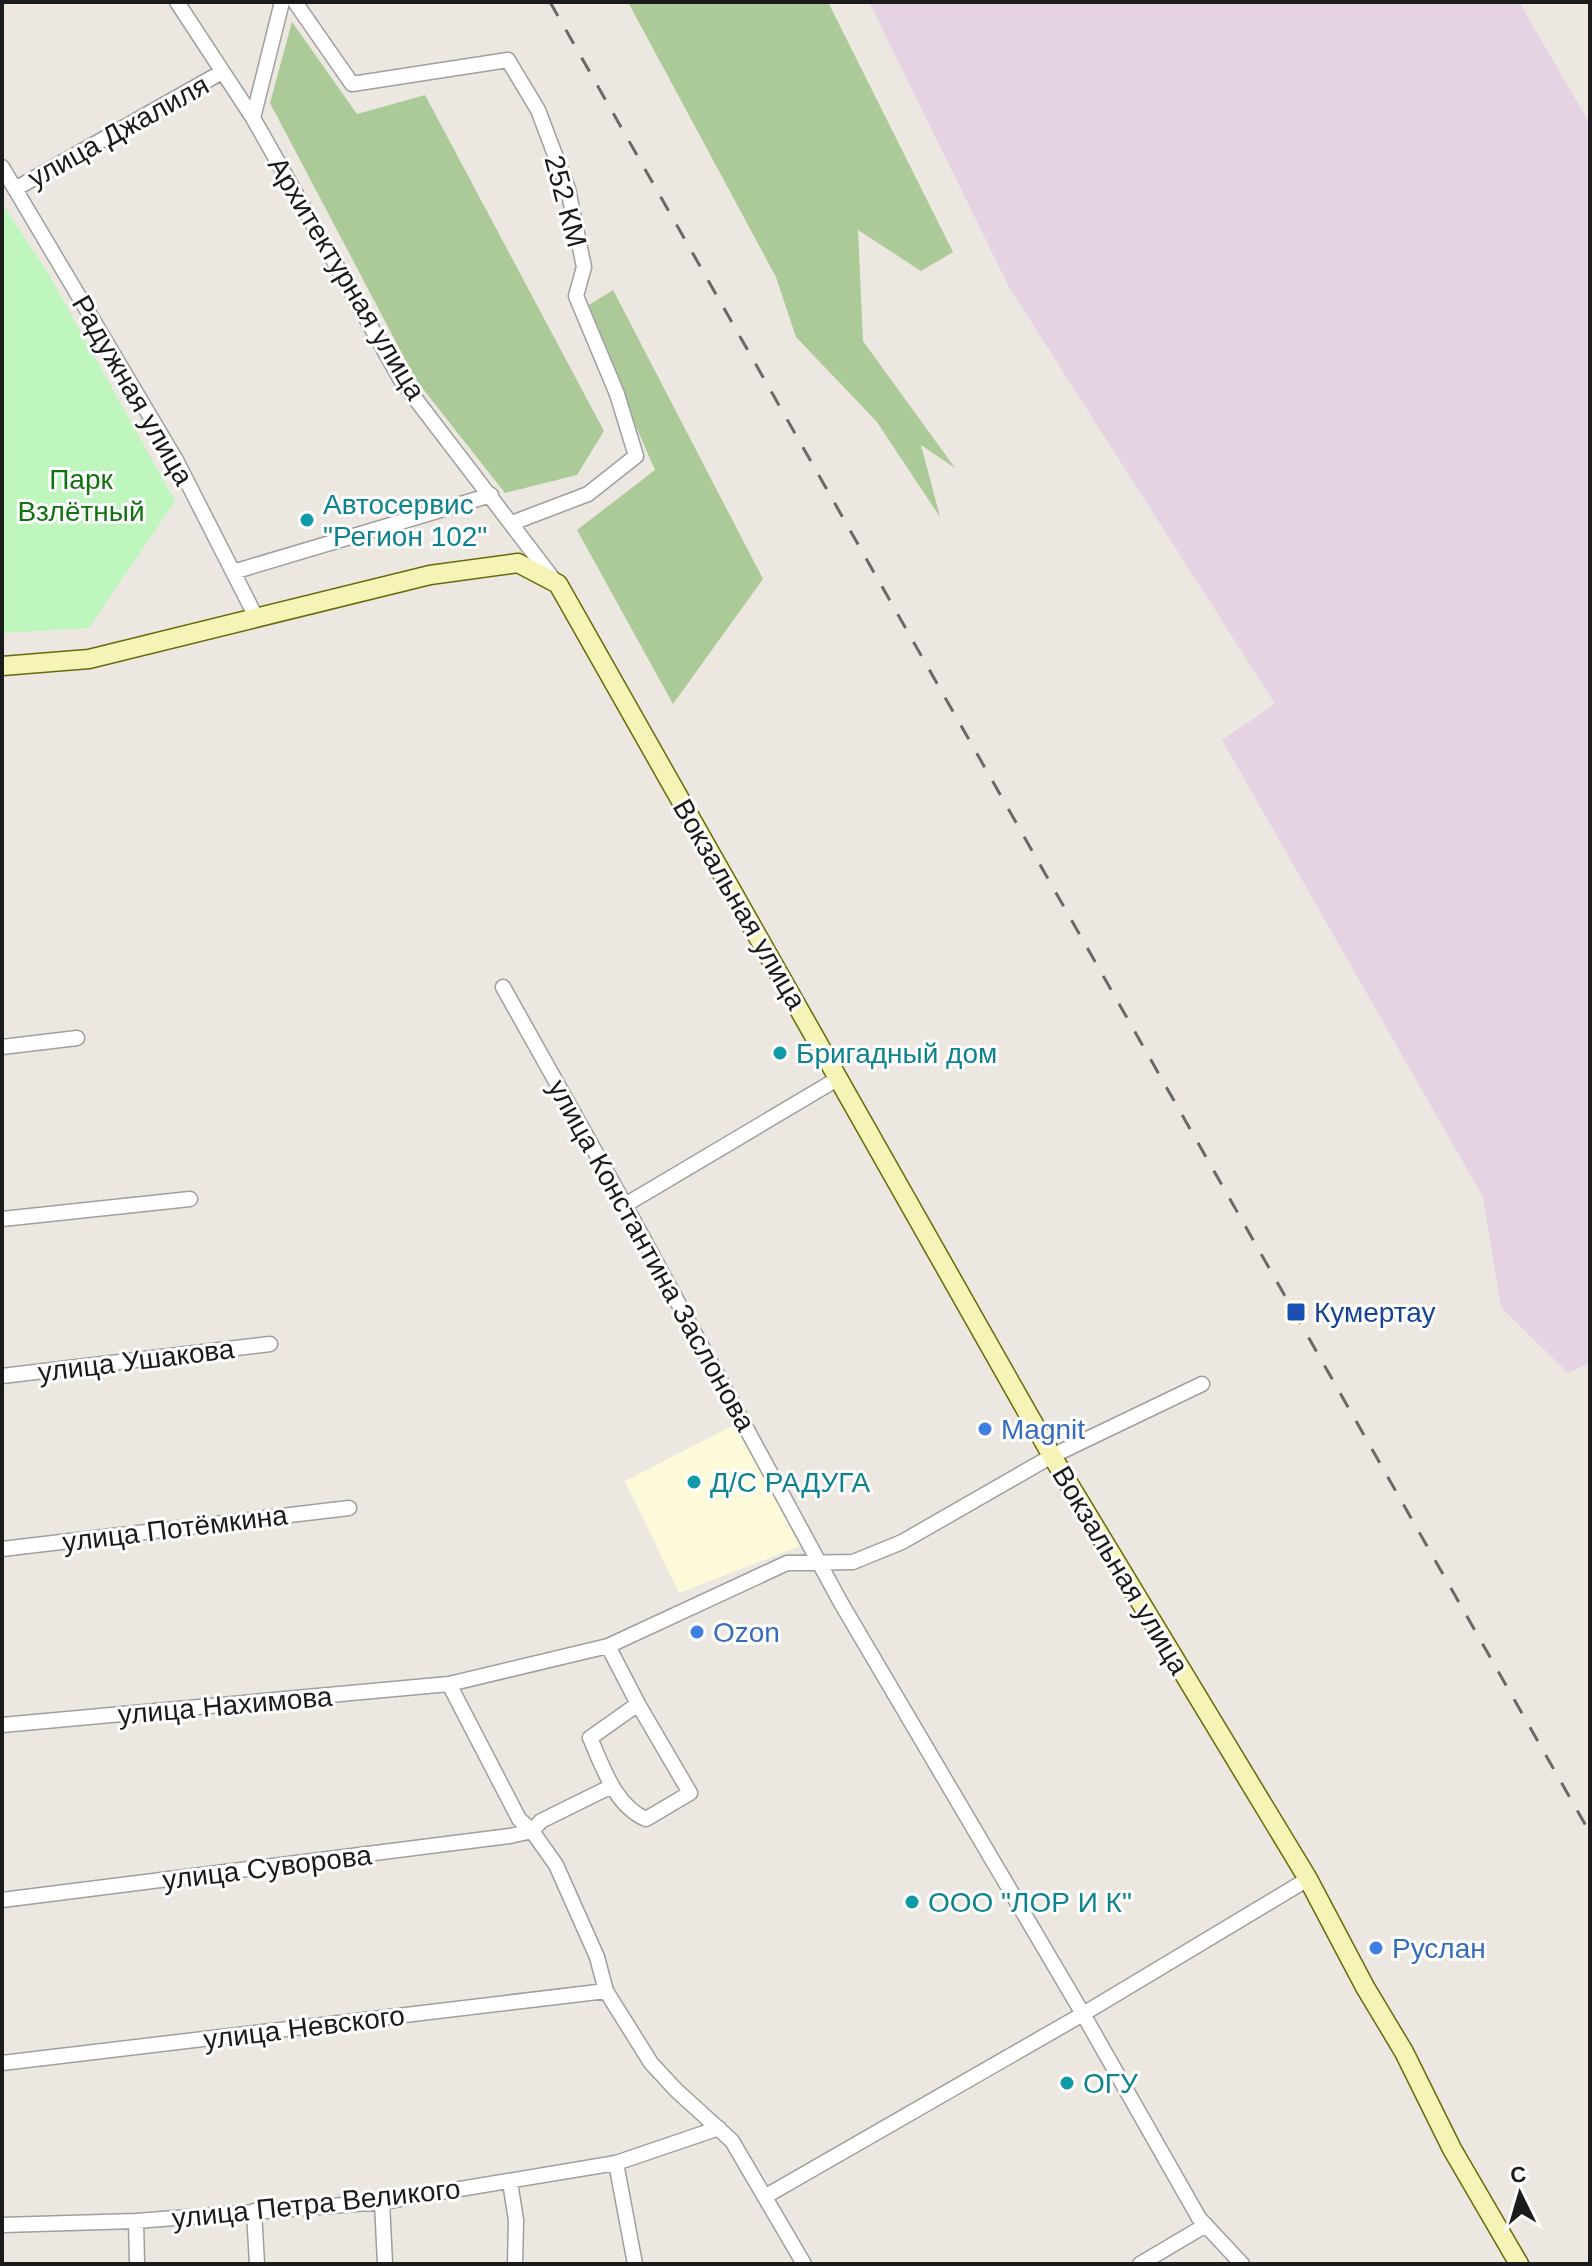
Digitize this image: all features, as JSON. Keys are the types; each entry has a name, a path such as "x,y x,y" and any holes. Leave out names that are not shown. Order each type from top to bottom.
{"main road":[{"path":"2,666 89,659 430,575 518,563 558,584"},
{"name":"Вокзальная улица","path":"558,584 1052,1456 1308,1879 1365,1987 1404,2052 1452,2149 1519,2264"}],"street":[{"name":"Архитектурная улица","path":"177,2 253,118 401,380 558,584"},
{"path":"253,118 282,2"},
{"name":"252 КМ","path":"295,2 352,84 508,60 538,110 568,189 584,267 576,296 617,394 636,456 588,494 512,523"},
{"name":"улица Джалиля","path":"15,189 222,72"},
{"name":"Радужная улица","path":"2,167 176,460 256,617"},
{"path":"233,572 491,495"},
{"name":"улица Константина Заслонова","path":"503,987 857,1631 1083,2014 1199,2218 1242,2264"},
{"path":"2,1047 77,1038"},
{"path":"625,1205 839,1078"},
{"path":"2,1219 190,1199"},
{"name":"улица Ушакова","path":"2,1376 270,1344"},
{"name":"улица Нахимова","path":"2,1725 449,1684 608,1646 787,1563 853,1562 902,1542 1052,1456 1202,1384"},
{"name":"улица Потёмкина","path":"2,1549 349,1508"},
{"path":"608,1646 690,1793 646,1819 633,1813 612,1786 590,1738 638,1704"},
{"path":"449,1684 519,1819 532,1831 556,1865 580,1913 606,1991 651,2063 732,2141 804,2264"},
{"path":"532,1831 541,1821 612,1786"},
{"name":"улица Суворова","path":"2,1900 532,1831"},
{"path":"766,2196 1083,2014 1308,1879"},
{"name":"улица Невского","path":"2,2063 606,1991"},
{"name":"улица Петра Великого","path":"2,2225 136,2221 382,2202 616,2163 719,2128"},
{"path":"616,2163 636,2261"},
{"path":"510,2182 516,2220 515,2264"},
{"path":"382,2202 385,2264"},
{"path":"254,2211 257,2264"},
{"path":"136,2221 137,2264"},
{"path":"1140,2264 1206,2225"}],"shaded area":[{"path":"869,2 1519,2 1590,124 1590,1363 1568,1373 1501,1307 1483,1197 1222,740 1275,704 1009,287"},
{"path":"736,1424 803,1545 679,1593 625,1481"}],"green space":[{"path":"628,2 828,2 953,252 921,271 858,230 863,341 955,468 921,445 940,517 877,422 796,337 776,277"},
{"path":"292,22 357,114 425,95 604,431 577,475 505,493 416,380 270,103"},
{"name":"Парк Взлётный","path":"2,203 49,275 175,501 89,628 2,633"},
{"path":"613,290 763,579 673,704 577,530 655,470 584,308"}],"railway":[{"path":"550,2 1590,1833"}],"place":[{"name":"Автосервис \"Регион 102\"","path":"307,520"},
{"name":"Бригадный дом","path":"780,1053"},
{"name":"Кумертау","path":"1296,1312"},
{"name":"Magnit","path":"985,1429"},
{"name":"Д/С РАДУГА","path":"694,1482"},
{"name":"Ozon","path":"697,1632"},
{"name":"ООО \"ЛОР И К\"","path":"912,1902"},
{"name":"Руслан","path":"1376,1948"},
{"name":"ОГУ","path":"1067,2083"}]}
